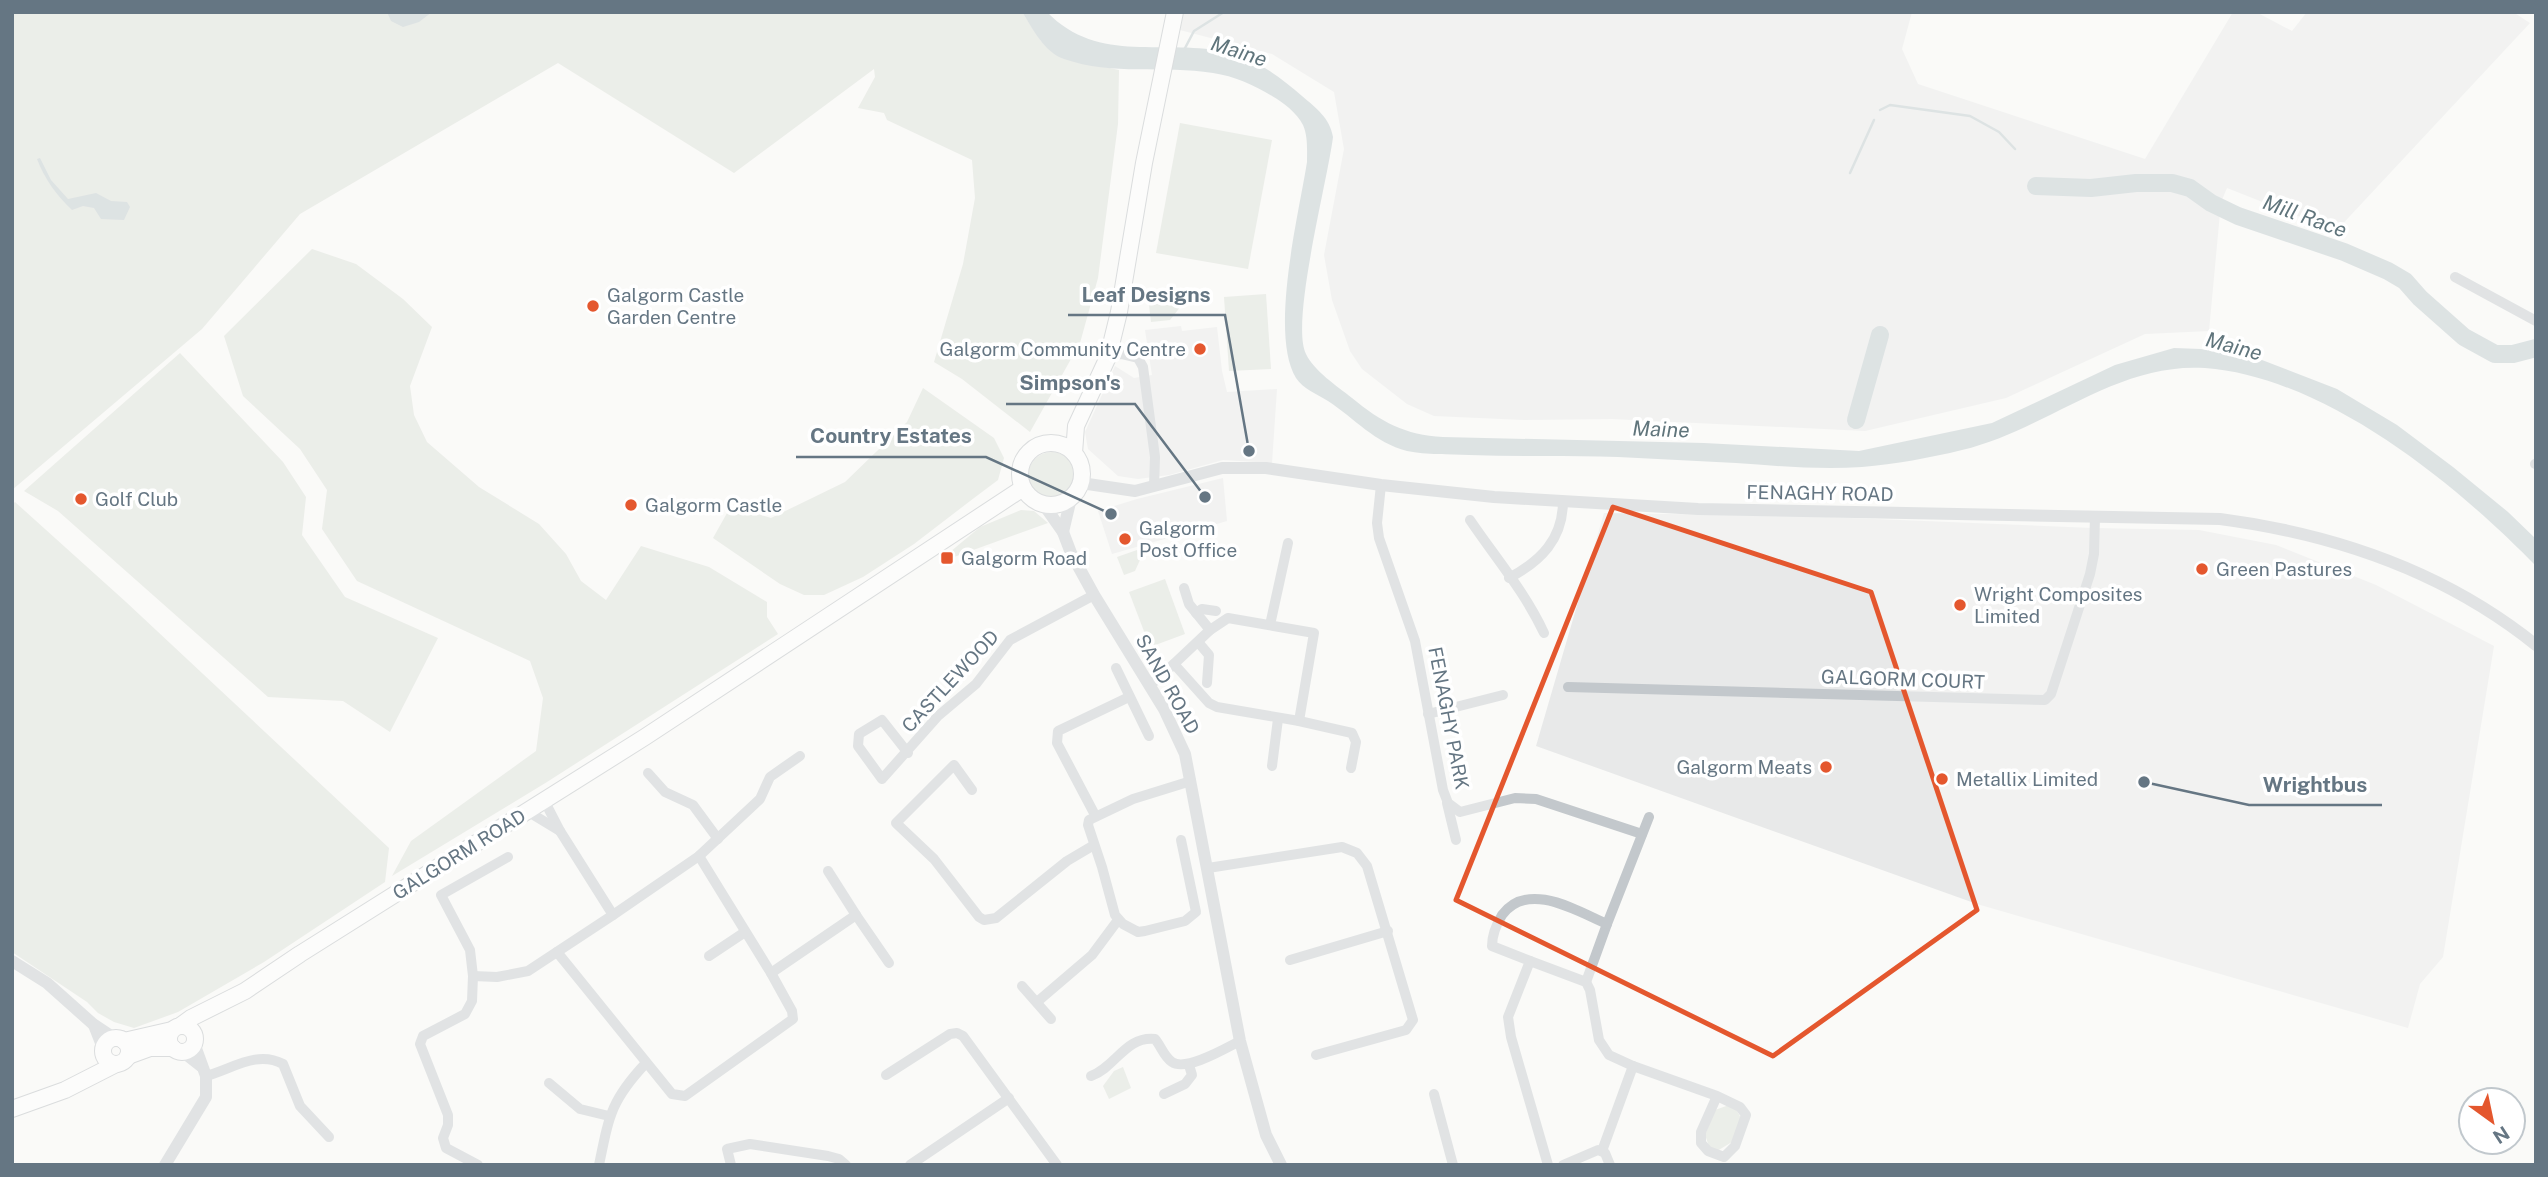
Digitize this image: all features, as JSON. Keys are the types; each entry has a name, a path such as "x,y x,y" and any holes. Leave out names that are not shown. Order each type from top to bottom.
{"main road":[{"path":"1074,453 1076,426 1108,357 1126,277 1144,163 1175,12"},
{"path":"1046,443 1064,446 1074,453 1081,466 1081,483 1071,499 1054,506 1036,502 1023,488 1020,469 1029,452 1076,426"},
{"name":"GALGORM ROAD","path":"115,1050 183,1039 191,1017 245,991 527,811 550,801 1023,488"},
{"path":"12,1109 65,1090 94,1075 115,1050"}],"street":[{"path":"2455,277 2536,321"},
{"path":"1108,357 1129,355 1138,358 1143,366 1155,457 1154,486"},
{"name":"FENAGHY ROAD","path":"1081,483 1135,491 1223,468 1266,468 1381,485 1563,501 1698,509 2220,519 2316,536 2381,556 2434,579 2475,602 2536,645"},
{"name":"FENAGHY PARK","path":"1381,485 1377,523 1379,538 1416,641 1428,715 1448,803 1460,812 1515,798 1536,799 1642,834"},
{"path":"1063,532 1071,499"},
{"path":"1509,578 1530,567 1552,544 1563,514 1563,501"},
{"name":"SAND ROAD","path":"1044,505 1063,532 1094,595 1164,709 1185,754 1240,1041 1266,1135 1281,1165"},
{"name":"GALGORM COURT","path":"1568,687 2045,700 2052,691 2090,574 2094,554 2095,516"},
{"path":"1470,520 1531,607 1544,633"},
{"path":"1270,625 1289,543"},
{"path":"1184,588 1189,604 1210,630"},
{"name":"CASTLEWOOD","path":"908,752 882,720 859,734 858,746 882,779 908,752 939,716 976,684 1010,640 1094,595"},
{"path":"1196,613 1202,609 1216,611"},
{"path":"1149,684 1210,630 1228,618 1314,633 1299,721"},
{"path":"1198,642 1209,655 1207,683"},
{"path":"1174,664 1209,702 1217,707 1352,733 1356,742 1351,768"},
{"path":"1116,668 1149,736"},
{"path":"1428,715 1503,695"},
{"path":"1096,815 1057,743 1058,730 1129,697"},
{"path":"1272,766 1278,719"},
{"path":"473,976 513,976 528,971 613,915 699,856 760,799 770,777 800,756"},
{"path":"972,790 954,765 896,824 934,859 973,910 984,920 996,918 1067,861 1094,845"},
{"path":"648,774 666,792 693,805 718,839"},
{"path":"1181,840 1196,907 1193,916 1138,932 1118,920 1088,825 1089,820 1133,799 1191,781"},
{"path":"1443,790 1456,840"},
{"path":"550,801 560,831 613,915"},
{"path":"527,811 560,831"},
{"path":"1586,982 1649,817"},
{"path":"1208,868 1342,847 1357,853 1367,866 1413,1020 1406,1030 1316,1055"},
{"path":"557,952 671,1094 685,1096 793,1019 793,1011 699,856"},
{"path":"478,1165 446,1148 443,1138 449,1125 448,1115 420,1044 423,1036 465,1014 472,1001 470,950 441,895 508,857"},
{"path":"828,871 889,963"},
{"path":"1607,924 1544,899 1517,902 1500,918 1492,946 1586,982 1590,990 1599,1040 1609,1055 1717,1096 1740,1107 1746,1115 1735,1146 1724,1157 1708,1151 1701,1143 1701,1132 1717,1096"},
{"path":"771,973 856,915"},
{"path":"1037,1003 1092,955 1118,920"},
{"path":"1290,960 1388,931"},
{"path":"709,956 745,932"},
{"path":"12,961 47,983 93,1024 115,1050"},
{"path":"1530,961 1508,1017 1511,1037 1548,1165"},
{"path":"1023,986 1051,1019"},
{"path":"886,1074 950,1034 963,1036 1056,1165"},
{"path":"1091,1076 1105,1069 1123,1049 1144,1038 1155,1040 1170,1061 1177,1065 1189,1065 1240,1041"},
{"path":"165,1165 204,1104 207,1089 204,1071 183,1039"},
{"path":"204,1071 260,1057 283,1063 300,1106 329,1137"},
{"path":"599,1165 609,1116 625,1086 646,1063"},
{"path":"1164,1094 1188,1081 1192,1075 1189,1065"},
{"path":"1609,1165 1604,1152 1633,1066"},
{"path":"549,1083 580,1109 609,1116"},
{"path":"1434,1094 1453,1165"},
{"path":"910,1165 1009,1098"},
{"path":"731,1165 727,1149 750,1144 827,1161 839,1159 846,1165"},
{"path":"1563,1165 1598,1150 1604,1152"}],"highlighted area":[{"path":"1613,507 1871,592 1977,910 1773,1056 1456,900"}],"shaded area":[{"path":"12,12 1022,12 1041,41 1062,58 1119,70 1118,124 1098,278 1080,343 1030,432 962,379 934,362 963,264 975,198 972,160 887,120 884,113 858,108 875,77 874,69 734,173 558,63 300,214 202,329 12,490"},
{"path":"387,12 432,12 419,22 403,27 391,21"},
{"path":"1022,12 1047,12 1067,29 1089,39 1111,44 1205,49 1239,56 1259,64 1277,76 1322,114 1333,137 1306,283 1302,337 1306,354 1320,372 1363,406 1394,426 1443,437 1704,443 1859,451 1992,423 2115,365 2174,348 2201,349 2262,360 2337,389 2397,425 2508,512 2536,539 2536,566 2467,501 2385,439 2296,391 2250,376 2205,368 2172,369 2141,375 2082,399 2023,428 1962,450 1862,467 1799,467 1600,456 1438,454 1395,447 1302,385 1296,378 1288,358 1285,333 1288,273 1307,162 1306,134 1297,116 1265,92 1221,74 1119,69 1064,59 1045,46"},
{"path":"1184,12 1912,12 1902,49 1918,84 2145,159 2233,12 2256,12 2292,31 2307,12 2513,12 2530,23 2336,231 2227,188 2221,202 2209,331 2145,334 2006,398 1865,431 1612,419 1524,420 1434,416 1407,404 1362,369 1350,351 1332,300 1324,255 1344,149 1334,92 1272,54 1180,30"},
{"path":"1180,123 1272,140 1248,269 1156,253"},
{"path":"40,158 51,180 68,199 96,193 111,201 127,202 130,207 124,220 101,219 94,208 83,206 72,210 47,180 37,159"},
{"path":"312,249 356,264 403,299 432,327 410,386 414,415 427,442 479,487 539,524 566,554 581,581 606,600 641,546 709,567 767,602 767,617 778,634 547,782 392,876 411,841 536,751 543,698 530,661 357,581 322,529 327,490 300,449 243,396 224,336"},
{"path":"1163,290 1183,291 1181,306 1170,320 1151,322 1149,305 1161,303 1154,296"},
{"path":"1266,294 1271,369 1229,371 1224,297"},
{"path":"1181,326 1182,331 1217,327 1227,392 1277,389 1272,463 1223,460 1169,475 1138,479 1118,476 1088,449 1085,432 1115,366 1134,378 1152,375 1145,330"},
{"path":"180,353 283,462 306,497 302,535 345,597 438,638 390,732 343,701 268,697 58,511 24,491"},
{"path":"923,388 994,438 1004,458 998,480 914,544 863,577 824,595 804,595 780,584 713,538 731,506 771,518 845,482 907,422"},
{"path":"1052,452 1069,459 1076,476 1069,493 1052,500 1035,493 1028,476 1035,459"},
{"path":"1223,478 1227,521 1112,554 1098,511"},
{"path":"15,502 389,848 385,882 264,962 178,1012 134,1028 114,1022 98,1013 87,1002 12,952 12,505"},
{"path":"1021,510 1034,511 1048,523 954,557 950,552 980,527"},
{"path":"1604,513 1802,516 2199,530 2276,545 2376,585 2494,646 2443,957 2420,984 2408,1028 1977,904 1536,746"},
{"path":"1137,550 1140,560 1135,571 1124,575 1117,557"},
{"path":"1165,579 1185,634 1150,647 1129,592"},
{"path":"1123,1067 1131,1088 1109,1099 1103,1086 1114,1071"},
{"path":"1734,1106 1741,1118 1732,1142 1717,1151 1710,1149 1705,1135 1715,1110"}],"waterway":[{"path":"1184,50 1194,31 1224,12"},
{"path":"1880,110 1890,105 1970,116 1999,132 2015,149"},
{"path":"1850,173 1874,120"},
{"name":"Mill Race","path":"2036,186 2091,188 2136,183 2172,183 2190,188 2211,203 2238,216 2344,252 2388,271 2405,281 2464,337 2495,354 2513,354 2536,348"},
{"name":"Mill Race","path":"1856,420 1880,335"}],"place":[{"name":"Galgorm Castle Garden Centre","path":"593,306"},
{"name":"Galgorm Community Centre","path":"1200,349"},
{"name":"Leaf Designs","path":"1249,451"},
{"name":"Simpson's","path":"1205,497"},
{"name":"Golf Club","path":"81,499"},
{"name":"Galgorm Castle","path":"631,505"},
{"name":"Country Estates","path":"1111,514"},
{"name":"Galgorm Post Office","path":"1125,539"},
{"name":"Galgorm Road","path":"947,558"},
{"name":"Green Pastures","path":"2202,569"},
{"name":"Wright Composites Limited","path":"1960,605"},
{"name":"Galgorm Meats","path":"1826,767"},
{"name":"Metallix Limited","path":"1942,779"},
{"name":"Wrightbus","path":"2144,782"}],"water label":[{"name":"Maine","path":"1239,51"},
{"name":"Maine","path":"2234,346"},
{"name":"Maine","path":"1661,429"}]}
